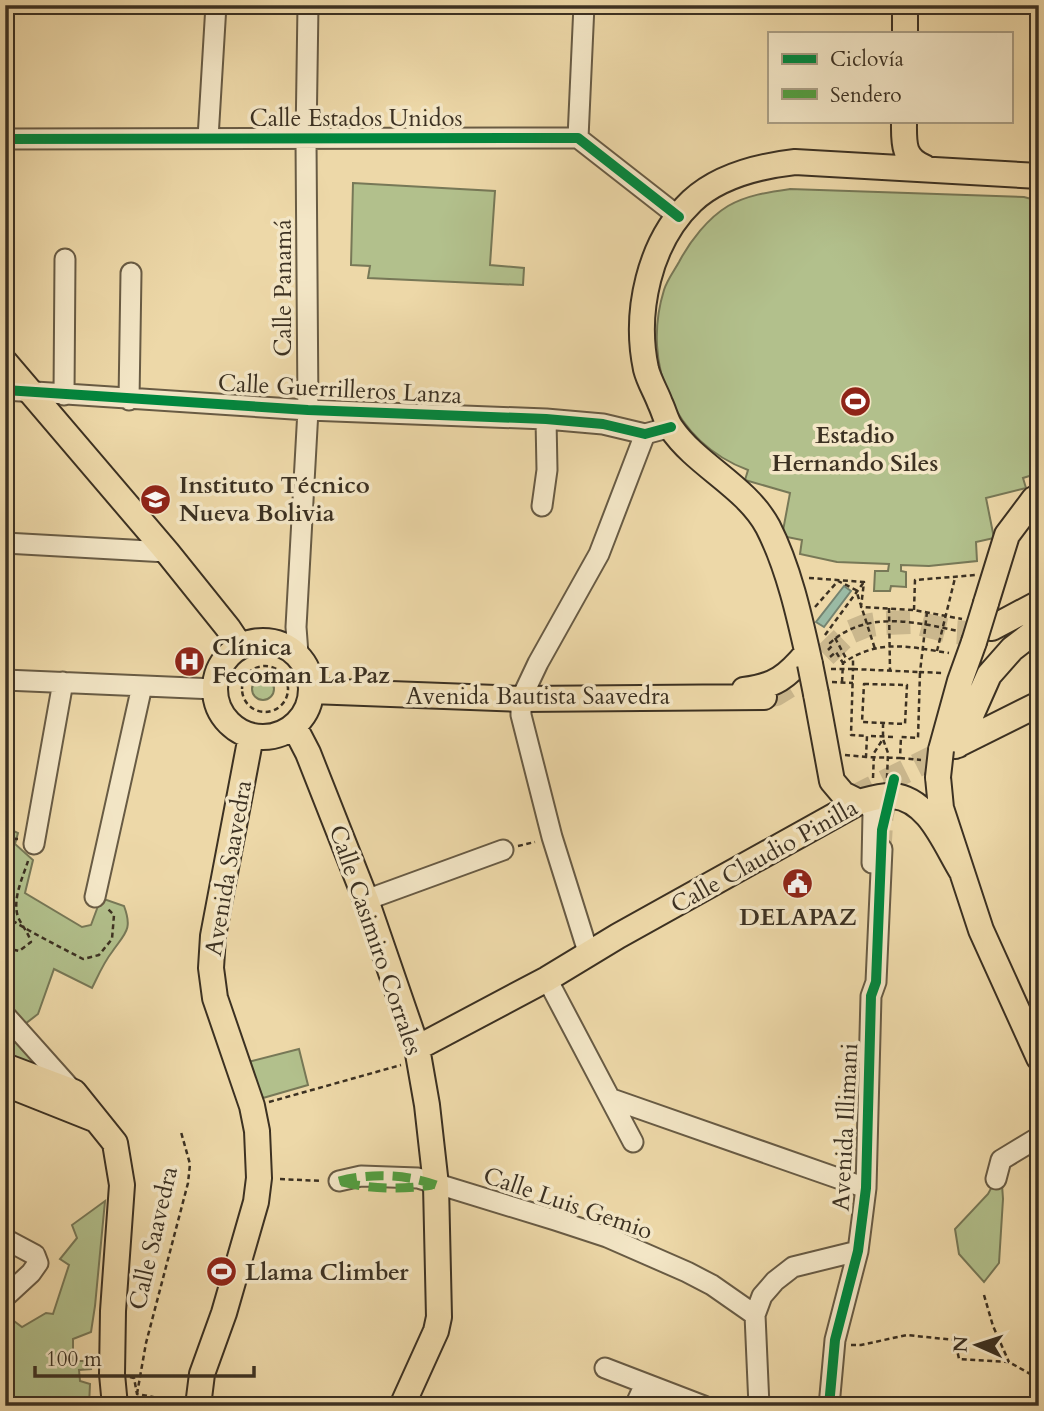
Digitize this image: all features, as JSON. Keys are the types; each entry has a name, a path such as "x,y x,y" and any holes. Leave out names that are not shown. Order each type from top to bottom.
{"main road":[{"path":"905,5 905,32"},
{"path":"904,122 904,147 911,160 924,167"},
{"path":"880,166 893,159 904,147"},
{"path":"836,814 822,786 811,701 816,661 780,555 767,525 754,507 671,427 646,371 641,333 645,292 657,254 679,217 693,201 711,187 765,165 795,162 924,167 1039,176"},
{"path":"5,362 167,552 240,646"},
{"path":"1039,497 1034,499 1007,535 986,603 957,677 944,756 941,808 981,930 1039,1058"},
{"path":"971,636 1039,603"},
{"path":"957,677 979,658 1039,620"},
{"path":"944,756 989,675 1012,649 1039,628"},
{"path":"256,641 273,641 298,654 307,669 300,692 306,712 294,726 274,736 251,736 237,730 226,720 218,707 215,690 217,676 222,663 240,646 256,641"},
{"path":"673,696 686,689 740,690 766,687 816,661"},
{"name":"Avenida Bautista Saavedra","path":"300,692 521,699 764,697"},
{"path":"811,701 832,781 843,794 859,802"},
{"path":"944,756 1039,704"},
{"name":"Calle Casimiro Corrales","path":"294,726 308,753 366,900 418,1054 427,1105 436,1185 440,1293 438,1324 402,1406"},
{"name":"Avenida Saavedra","path":"191,1405 231,1289 256,1202 259,1178 257,1131 252,1106 215,998 211,968 213,936 251,736"},
{"name":"Calle Claudio Pinilla","path":"418,1054 589,956 626,930 859,802 890,796 910,800 932,822 962,872"},
{"path":"5,1066 51,1081 98,1120 115,1143 122,1185 113,1311 112,1374 126,1400"},
{"path":"5,1084 51,1081 98,1120"}],"street":[{"path":"208,138 216,5"},
{"name":"Calle Panamá","path":"298,654 296,627 308,410 308,5"},
{"path":"584,5 578,138 679,217"},
{"name":"Calle Estados Unidos","path":"5,139 578,138"},
{"path":"64,395 65,259"},
{"path":"129,400 131,273"},
{"name":"Calle Guerrilleros Lanza","path":"5,390 308,410 546,419 603,424 645,434 671,427"},
{"path":"542,506 547,470 546,419"},
{"path":"589,956 552,838 521,715 521,699 599,554 645,434"},
{"path":"5,543 167,552"},
{"path":"5,680 215,690"},
{"path":"34,844 63,682"},
{"path":"96,897 142,686"},
{"name":"Avenida Illimani","path":"859,802 869,805 873,813 865,981 871,996"},
{"name":"Avenida Illimani","path":"829,1406 835,1340 858,1251 866,1188 871,996 876,982 882,849"},
{"path":"366,900 503,850"},
{"path":"547,979 633,1142"},
{"path":"5,1015 51,1081"},
{"path":"612,1099 866,1188"},
{"path":"996,1179 1001,1160 1039,1137"},
{"name":"Calle Luis Gemio","path":"339,1181 360,1186 436,1185 607,1237 712,1285 755,1315"},
{"path":"5,1239 35,1255 38,1263 5,1297"},
{"path":"759,1406 755,1315 762,1296 793,1267 858,1251"},
{"path":"605,1368 704,1406"},
{"path":"635,1406 645,1384"}],"path":[{"path":"914,610 915,580 980,575"},
{"path":"803,580 807,578 864,582"},
{"path":"937,651 955,578"},
{"path":"838,581 856,590 875,649"},
{"path":"811,611 838,581"},
{"path":"825,635 864,582"},
{"path":"861,607 864,582"},
{"path":"861,607 914,610 947,616 971,636"},
{"path":"889,608 890,671"},
{"path":"900,758 901,737 918,737 921,648 927,612"},
{"path":"816,661 832,646 830,643 835,638 866,624 889,620 925,624 971,636"},
{"path":"845,661 875,649 891,646 905,645 937,651 971,636"},
{"path":"835,638 845,661 842,682"},
{"path":"816,661 836,652 845,661"},
{"path":"853,657 850,735 867,736 866,757"},
{"path":"816,661 843,669 920,672 957,677"},
{"path":"270,666 282,673 288,686 300,692 276,709 257,711 243,697 242,683 245,676 256,667 270,666"},
{"path":"864,684 907,685 905,724 883,723 862,722 864,684"},
{"path":"883,723 888,758 886,786"},
{"path":"872,736 894,737"},
{"path":"873,779 874,757 883,737"},
{"path":"836,754 888,758 944,756"},
{"path":"503,850 552,838"},
{"path":"5,948 19,951 31,942 28,930 18,916 17,895 34,844"},
{"path":"5,867 8,870 5,884"},
{"path":"5,916 83,959 99,955 112,939 114,915 96,897"},
{"path":"252,1106 418,1054"},
{"path":"259,1178 339,1181"},
{"path":"984,1295 993,1326 1009,1362"},
{"path":"835,1340 846,1345 861,1345 893,1337 928,1336 955,1340 959,1359 1009,1362 1039,1379"},
{"path":"112,1374 134,1378 126,1400 191,1405"}],"shaded area":[{"path":"353,183 495,191 490,265 524,268 523,285 368,278 370,266 351,265"},
{"name":"Estadio Hernando Siles","path":"790,189 1024,197 1039,201 1039,473 1023,478 1026,488 986,498 994,538 976,542 977,561 929,566 901,565 901,571 906,572 906,587 891,586 890,591 874,591 875,571 888,571 889,564 837,562 800,554 802,540 782,536 790,493 745,480 748,470 722,458 700,441 683,421 670,398 661,372 657,346 658,318 664,290 683,254 707,223 735,202"},
{"path":"844,586 851,591 824,627 816,622"},
{"path":"263,678 271,681 274,689 271,697 263,700 255,697 252,689 255,681"},
{"path":"5,827 18,833 15,844 33,860 25,893 82,927 91,925 101,898 124,906 128,921 124,935 106,960 92,988 54,969 38,1014 21,1027 5,1007"},
{"path":"5,1022 39,1064 34,1068 5,1057"},
{"path":"299,1049 308,1085 263,1098 248,1062"},
{"path":"1001,1170 1003,1199 999,1263 984,1282 959,1254 955,1229 988,1194"},
{"path":"105,1201 91,1332 73,1339 73,1361 90,1361 91,1369 79,1370 80,1381 90,1384 89,1406 5,1406 5,1323 10,1318 22,1327 46,1313 53,1314 69,1265 60,1259 77,1238 72,1225"}],"tunnel":[{"path":"767,696 776,694 802,678 848,633 865,626 914,622 953,632 971,633 992,628"},
{"path":"852,798 954,747"},
{"path":"882,849 884,816 894,779"}],"marked path":[{"path":"339,1181 388,1176 436,1185"},
{"path":"342,1182 387,1188 432,1185"}],"cycle path":[{"path":"5,139 578,138 679,217"},
{"path":"5,390 308,410 546,419 603,424 645,434 671,427"},
{"path":"829,1406 835,1340 858,1251 866,1188 871,996 876,982 882,830 894,779"}],"place":[{"name":"Estadio Hernando Siles","path":"855,401"},
{"name":"Instituto Técnico Nueva Bolivia","path":"156,499"},
{"name":"Clínica Fecoman La Paz","path":"189,661"},
{"name":"DELAPAZ","path":"798,883"},
{"name":"Llama Climber","path":"222,1272"}]}
